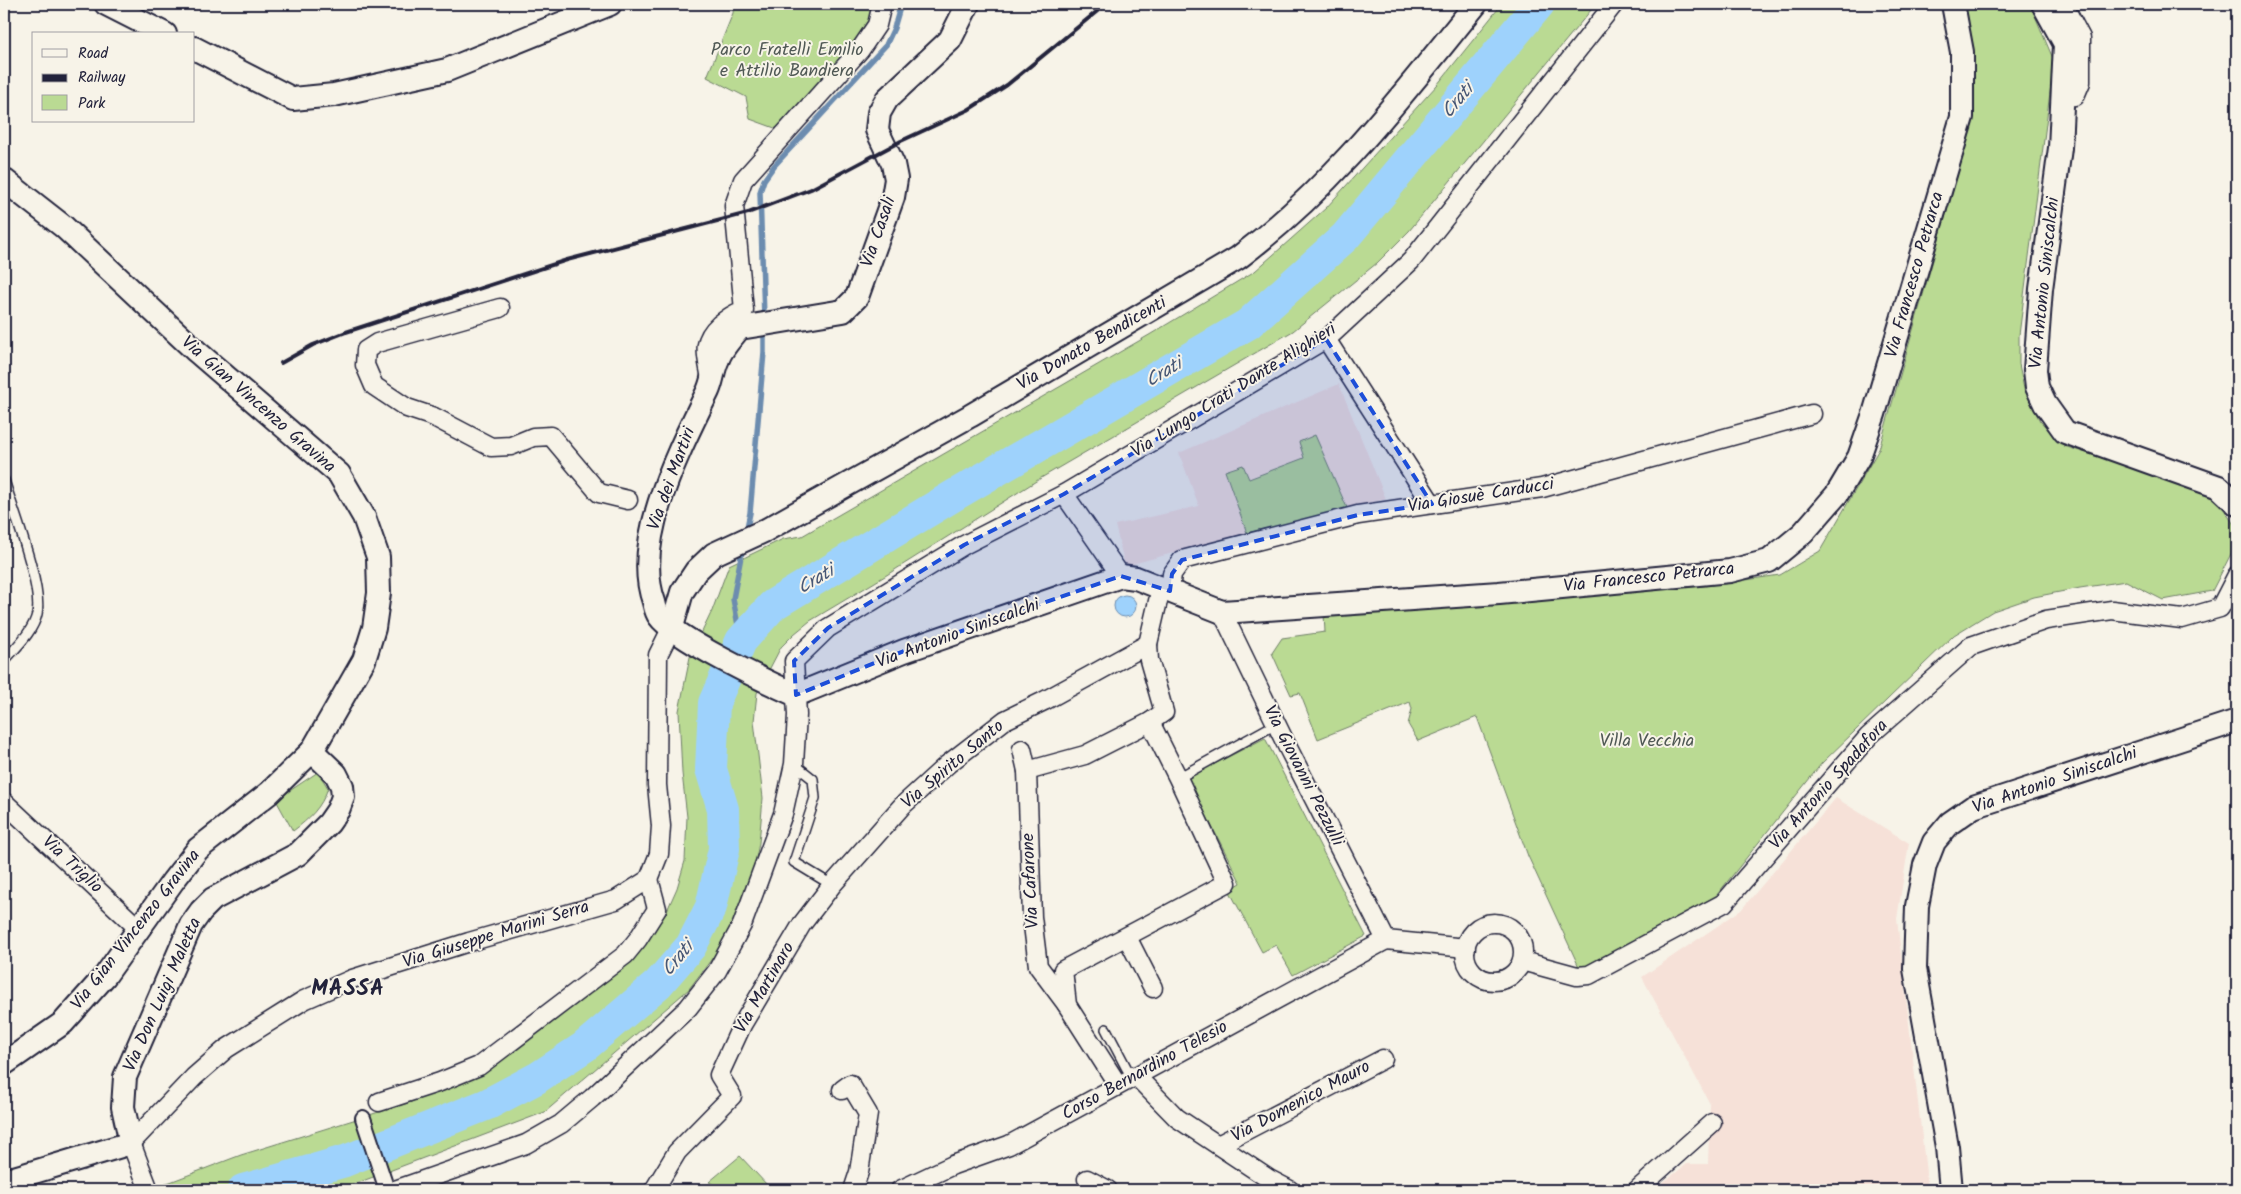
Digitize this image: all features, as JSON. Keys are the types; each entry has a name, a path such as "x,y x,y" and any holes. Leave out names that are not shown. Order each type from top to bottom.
{"street":[{"path":"106,4 161,32"},
{"path":"195,49 293,99 334,94 446,70 610,4"},
{"path":"712,382 706,352 707,340 712,331 729,315 744,310 734,206 744,180 860,50 877,25 882,4"},
{"name":"Via Casali","path":"844,311 857,297 893,197 896,179 893,164 877,130 879,112 887,99 950,40 968,4"},
{"name":"Via Donato Bendicenti","path":"680,633 682,592 696,571 714,554 766,530 970,416 1252,248 1304,204 1359,147 1476,4"},
{"name":"Via Lungo Crati Dante Alighieri","path":"796,695 794,661 828,628 964,545 1064,494 1326,339 1411,260 1614,4"},
{"name":"Via Francesco Petrarca","path":"1222,612 1499,594 1730,571 1769,561 1796,538 1837,494 1858,457 1874,414 1962,117 1962,52 1952,4"},
{"name":"Via Antonio Siniscalchi","path":"2043,4 2064,44 2060,148 2041,289 2035,370 2037,387 2045,404 2065,432 2218,487 2237,504"},
{"path":"2062,97 2075,96 2081,82 2081,38 2063,4"},
{"name":"Via Gian Vincenzo Gravina","path":"4,180 64,227 196,352 339,474 364,518 378,557 379,593 374,628 364,660 312,751 268,793 198,849 105,976 62,1023 4,1064"},
{"path":"500,308 377,343 366,350 365,365 374,386 407,408 434,417 491,447 512,446 533,438 551,436 599,493 628,500"},
{"name":"Via dei Martiri","path":"680,633 659,616 649,588 648,549 655,517 678,454 712,382 718,358 740,328 844,311"},
{"path":"1326,339 1432,504"},
{"name":"Via Giosuè Carducci","path":"1148,644 1165,590 1172,574 1182,560 1358,515 1542,488 1812,414"},
{"path":"1064,494 1121,576 1136,578 1222,612"},
{"name":"Via Antonio Spadafora","path":"1522,961 1577,976 1589,975 1724,903 1869,736 1972,646 2046,620 2112,610 2182,619 2220,608 2237,575"},
{"name":"Via Antonio Siniscalchi","path":"796,695 904,651 1121,576"},
{"name":"Via Giovanni Pezzulli","path":"1222,612 1276,724 1386,940"},
{"path":"379,1102 440,1082 480,1066 625,955 643,932 657,909 649,879 659,854 661,826 657,785 658,655 680,633 764,681 796,695 794,764 783,814 742,925 717,971 688,1008 592,1098 561,1124 526,1144 395,1190"},
{"path":"1027,770 1085,755 1150,722 1164,712 1149,660 1148,644"},
{"name":"Via Spirito Santo","path":"832,885 902,806 948,764 1005,720 1044,701 1148,644"},
{"name":"Via Antonio Siniscalchi","path":"1951,1190 1947,1147 1915,969 1917,906 1924,865 1934,842 1950,823 1973,807 2237,721"},
{"path":"1067,1005 1063,970 1227,883 1150,722"},
{"name":"Via Cafarone","path":"1022,749 1027,770 1032,917 1038,966 1067,1005 1118,1085"},
{"name":"Via Don Luigi Maletta","path":"131,1143 123,1107 125,1078 191,925 213,899 298,854 329,824 338,810 343,797 342,786 336,774 312,751"},
{"name":"Via Triglio","path":"4,802 139,928"},
{"name":"Via Giuseppe Marini Serra","path":"131,1143 194,1077 226,1049 304,1000 352,979 469,942 616,900 649,879"},
{"name":"Via Martinaro","path":"654,1190 677,1152 732,1096 719,1075 742,1025 802,924 832,885"},
{"path":"1496,922 1514,930 1520,937 1523,947 1522,961 1514,973 1506,978 1497,981 1479,976 1472,970 1467,961 1466,948 1471,934 1478,927 1496,922"},
{"path":"1126,936 1153,988"},
{"path":"1386,940 1466,948"},
{"name":"Corso Bernardino Telesio","path":"900,1190 953,1165 1009,1145 1386,940"},
{"name":"Via Domenico Mauro","path":"1218,1145 1383,1059"},
{"path":"1136,1076 1176,1118 1269,1179 1290,1190"},
{"path":"842,1090 850,1084 868,1114 859,1172 853,1190"},
{"path":"363,1118 387,1190"},
{"path":"1636,1190 1712,1123"},
{"path":"4,1181 131,1143 149,1190"},
{"path":"1087,1179 1108,1190"}],"lane":[{"path":"4,480 37,590 37,614 27,634 4,660"},
{"path":"1178,778 1276,724"},
{"path":"794,764 814,779 816,798 794,862 832,885"},
{"path":"1106,1029 1127,1070 1136,1076"}],"highlighted area":[{"path":"1326,339 1432,504 1358,515 1182,560 1172,574 1170,591 1121,576 904,651 796,695 794,661 828,628 964,545 1064,494"}],"shaded area":[{"path":"1339,384 1386,499 1247,533 1125,566 1115,525 1199,506 1179,453"},
{"path":"1836,798 1909,843 1897,919 1928,1190 1653,1190 1687,1164 1708,1164 1710,1104 1642,977 1741,910"}],"green space":[{"name":"Parco Fratelli Emilio e Attilio Bandiera","path":"734,4 892,4 883,33 856,68 794,135 750,119 746,97 707,77 733,13"},
{"path":"1502,4 1596,4 1409,231 1377,263 1293,331 1041,478 810,621 781,647 757,693 754,721 763,798 759,843 754,868 735,921 714,956 689,989 545,1112 360,1182 332,1190 140,1190 170,1182 241,1155 411,1102 490,1067 642,950 665,915 677,888 685,861 687,817 682,773 679,711 690,657 712,611 729,565 783,539 802,536 1151,334 1255,271 1326,208 1437,85"},
{"name":"Villa Vecchia","path":"1964,4 2030,4 2054,61 2019,335 2019,364 2024,389 2040,421 2064,446 2188,485 2219,502 2237,529 2234,548 2212,591 2163,600 2126,581 2080,588 2034,597 1993,611 1954,635 1822,763 1716,896 1580,969 1528,856 1477,717 1418,741 1408,724 1412,709 1410,702 1318,739 1300,693 1291,695 1272,653 1282,638 1325,632 1324,614 1704,586 1780,575 1820,551 1879,449 1965,148 1973,98 1971,38"},
{"path":"1315,435 1348,510 1247,533 1225,471 1243,465 1249,479 1304,458 1299,442"},
{"path":"1265,738 1366,936 1293,975 1276,945 1262,952 1229,890 1241,883 1187,778"},
{"path":"318,772 328,788 314,812 293,831 276,800"},
{"path":"740,1156 768,1186 764,1190 723,1190 709,1182"}],"water":[{"path":"1125,595 1133,598 1136,606 1133,614 1125,617 1117,614 1114,606 1117,598"}],"waterway":[{"path":"764,318 760,192 764,180 774,166 886,45 894,28 901,4"},
{"name":"Crati","path":"243,1190 345,1161 488,1104 537,1078 584,1047 658,984 691,946 711,907 724,849 723,809 711,769 714,703 741,641 773,605 953,496 1248,324 1345,237 1539,4"},
{"path":"746,532 750,513 764,352 764,330"},
{"path":"741,641 733,599 743,546"}],"railway":[{"path":"281,363 313,345 346,332 567,260 748,213 811,189 901,141 968,110 1007,85 1106,4"}],"district":[{"name":"MASSA","path":"348,989"}]}
